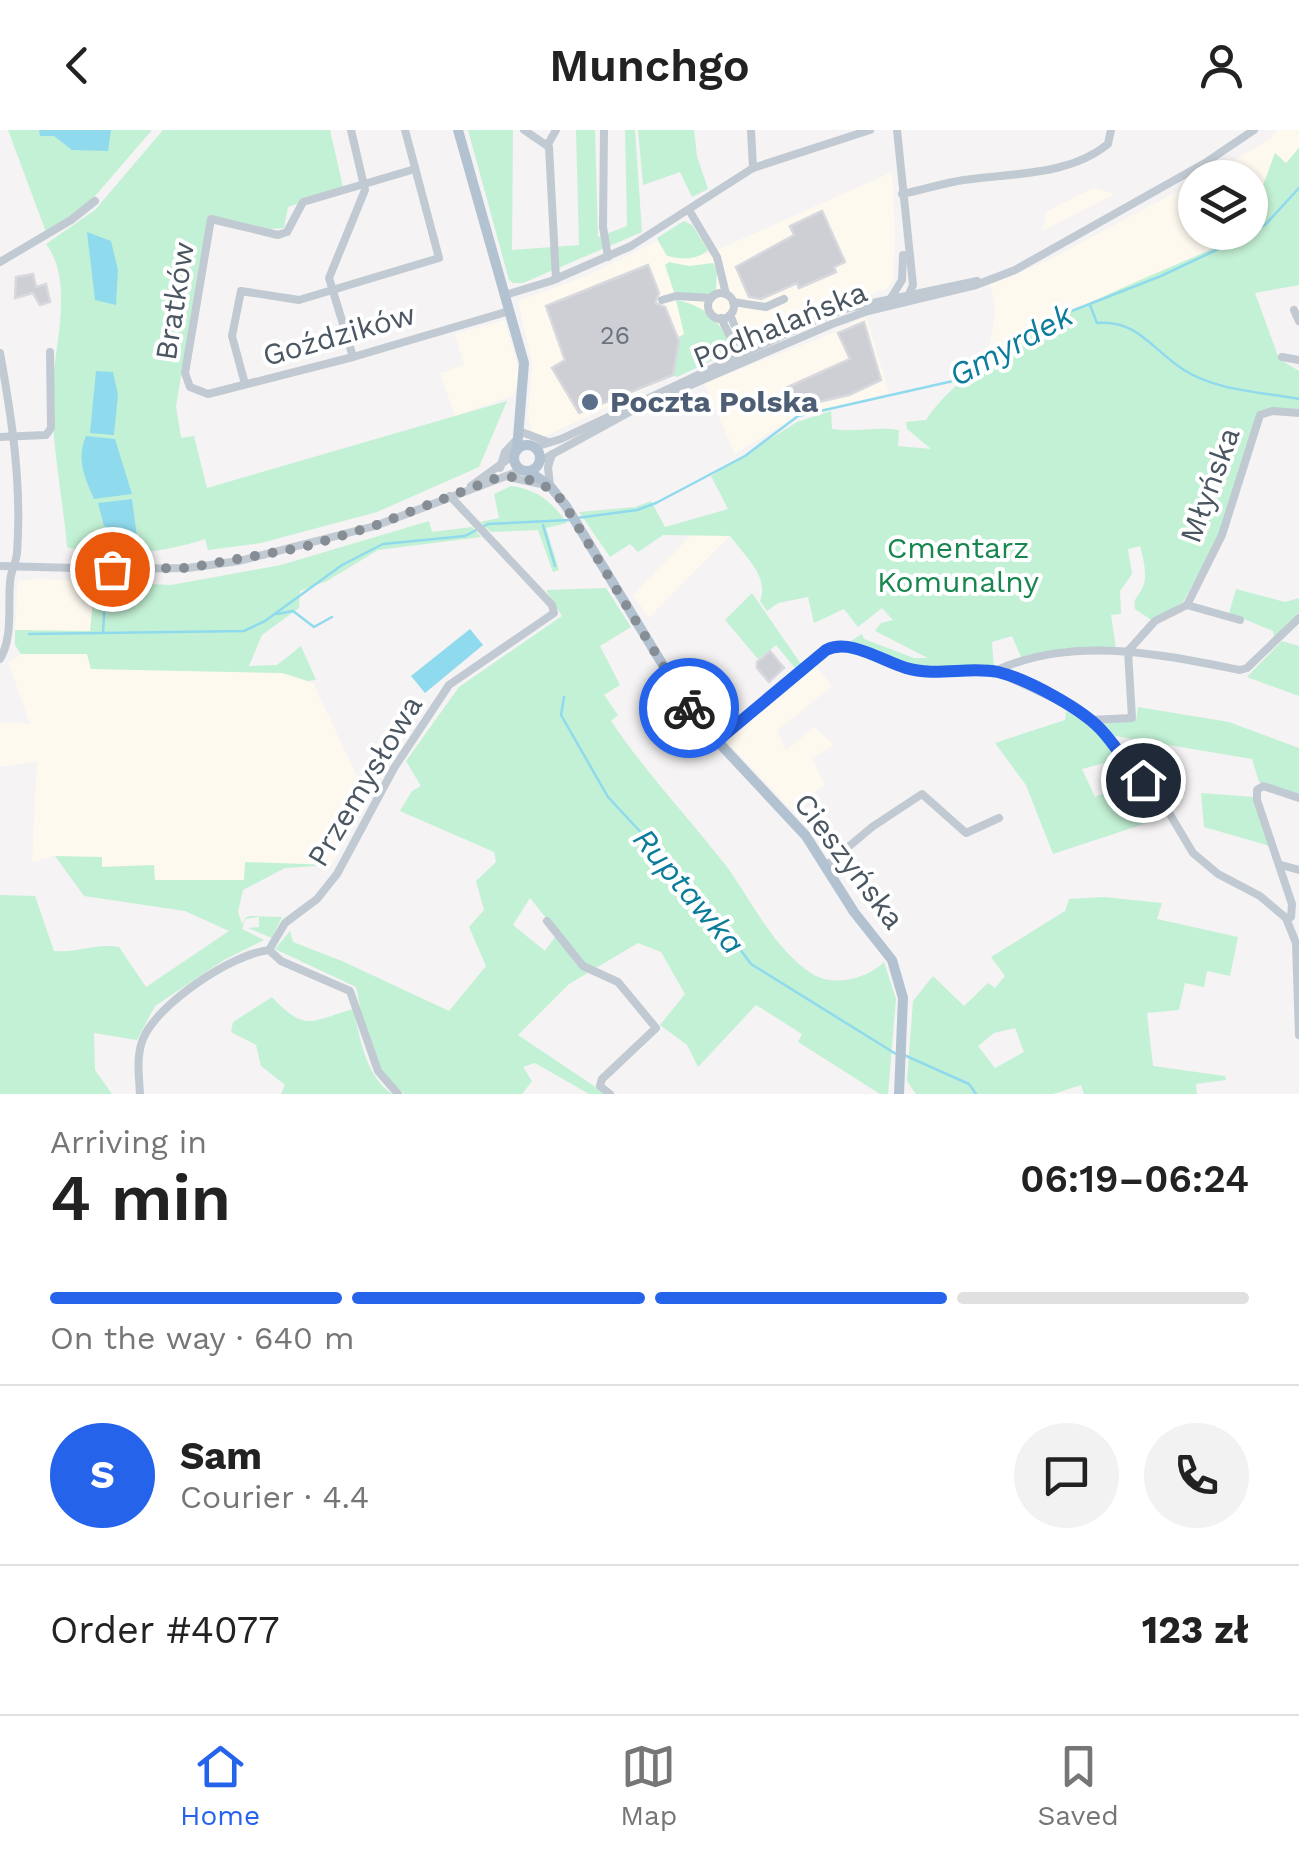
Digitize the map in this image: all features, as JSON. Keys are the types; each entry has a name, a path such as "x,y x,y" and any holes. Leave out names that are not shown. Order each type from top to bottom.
{"main road":[{"path":"458,130 525,370 515,464 525,471 540,462"},
{"path":"516,452 533,446 521,432"},
{"name":"Cieszyńska","path":"533,446 550,486 569,510 686,703 806,836 843,896 885,947 898,973 904,1015 899,1094"},
{"name":"Cieszyńska","path":"525,471 550,486"}],"street":[{"path":"352,130 364,182 361,204 328,278 353,358"},
{"path":"245,384 232,336 242,292 300,300 439,258 405,130"},
{"path":"524,130 548,144"},
{"path":"556,130 548,144 556,279"},
{"path":"604,130 603,227 608,257"},
{"path":"750,130 754,168"},
{"path":"505,295 608,257 754,168 870,130"},
{"path":"897,130 912,284 902,303"},
{"path":"902,194 966,180 1035,174 1096,154 1108,144 1111,130"},
{"name":"Podhalańska","path":"533,446 552,446 726,365 761,356 852,316 921,295 992,280 1144,198 1234,146 1254,130"},
{"name":"Bratków","path":"186,380 212,219 278,235 287,232 303,202 415,168"},
{"path":"0,262 71,220 95,201"},
{"path":"689,210 713,248 721,270 714,316 784,299"},
{"path":"904,226 902,280 908,294"},
{"path":"888,300 902,280"},
{"path":"912,284 921,295"},
{"name":"Podhalańska","path":"745,358 763,344 836,312 908,294 921,295"},
{"path":"662,300 689,297 766,306"},
{"path":"719,299 736,330 738,342 726,365"},
{"path":"736,330 738,319 749,309"},
{"path":"1294,310 1299,321"},
{"name":"Goździków","path":"186,380 201,394 353,358 510,311"},
{"path":"728,315 745,358"},
{"path":"738,342 763,344"},
{"path":"0,436 46,435 51,428 50,352"},
{"path":"0,353 14,434 18,490 6,648 0,659"},
{"path":"1282,357 1299,360"},
{"name":"Młyńska","path":"1128,651 1155,621 1186,605 1222,535 1260,416 1283,411 1299,413"},
{"path":"521,432 552,446 550,486 501,472 507,448 521,432"},
{"name":"Podhalańska","path":"540,462 552,446"},
{"path":"501,472 516,452"},
{"path":"0,566 131,569 239,561 374,526 501,472 525,471"},
{"name":"Przemysłowa","path":"140,1094 140,1045 155,1018 236,959 268,950 285,924 317,899 338,874 394,768 449,685 554,614 552,604 450,496"},
{"path":"1186,605 1240,620"},
{"path":"995,671 1019,660 1066,650 1128,651 1240,670 1299,618"},
{"path":"717,741 832,646 861,651 914,670 995,671 1062,702 1103,731 1125,764 1159,796 1193,853 1218,874 1260,896 1286,918 1296,943 1299,1035"},
{"path":"1088,720 1132,718 1128,651"},
{"path":"1286,918 1292,917 1292,904 1257,790 1264,786 1299,798"},
{"path":"827,865 872,826 922,794 966,833 1000,818"},
{"path":"1281,865 1299,870"},
{"path":"547,921 583,966 618,982 656,1028 602,1079 600,1086 610,1094"},
{"path":"268,950 281,961 350,991 378,1071 398,1094"}],"shaded area":[{"path":"1277,130 1299,130 1299,148 1286,164 1276,153 1268,174 1268,160 1234,160 1270,139"},
{"path":"892,172 895,235 893,279 887,289 816,311 753,338 542,438 531,430 528,415 532,363 518,301 586,276 657,241 666,254 688,258 708,254"},
{"path":"1093,188 1115,194 1042,231 1047,211"},
{"path":"1178,191 1178,250 1208,250 1038,322 987,359 996,310 990,285 1047,261"},
{"path":"866,316 889,393 795,417 735,454 704,383 828,335"},
{"path":"504,320 520,373 514,395 455,416 440,373 464,365 455,334"},
{"path":"692,534 730,536 649,618 633,595"},
{"path":"18,581 95,581 90,632 15,630"},
{"path":"21,654 87,654 91,669 282,673 313,683 367,797 332,865 246,862 245,880 154,880 153,865 101,867 102,858 55,856 32,862 37,761 0,767 0,722 30,724 8,662"},
{"path":"814,664 832,686 777,731 786,750 815,727 834,745 812,758 825,785 792,810 728,743 728,737"}],"green space":[{"path":"8,130 152,130 89,203 46,232"},
{"path":"163,130 330,130 343,187 288,207 284,228 269,229 208,215 176,406 181,438 194,436 207,488 507,401 479,467 377,512 261,543 208,550 205,539 154,551 118,553 67,547 52,398 60,278 46,244 95,210"},
{"path":"468,130 513,130 512,250 579,245 576,130 595,130 598,237 627,226 625,130 635,130 642,232 523,283 513,283"},
{"path":"638,130 694,130 697,156 708,189 692,197 680,172 643,185"},
{"name":"Cmentarz Komunalny","path":"1299,148 1299,285 1255,293 1279,359 1299,371 1299,410 1261,418 1229,514 1207,558 1183,602 1153,621 1135,609 1144,582 1144,566 1140,546 1128,549 1132,574 1120,591 1121,614 1111,615 1116,649 1066,648 1021,657 1012,636 992,642 994,669 906,666 846,644 862,634 864,639 914,658 928,658 875,631 881,623 893,620 882,608 858,627 844,609 814,623 808,597 778,603 767,611 760,601 759,575 730,536 663,535 638,552 630,544 610,557 579,512 635,507 651,501 665,527 728,509 711,476 797,422 831,411 832,429 899,430 898,446 931,449 907,429 906,422 926,420 953,389 988,360 1030,334 1209,250 1268,250 1268,172 1275,153 1286,163"},
{"path":"684,221 692,225 708,250 689,258 667,256 657,238"},
{"path":"669,262 689,266 713,263 717,271 716,290 708,296 674,292 665,265"},
{"path":"676,300 709,314 729,343 717,358 677,377 673,375 679,337 684,334"},
{"path":"511,486 543,498 567,523 546,528 559,570 553,572 538,530 491,532 480,522 499,518 494,494"},
{"path":"429,521 432,532 472,527 481,537 378,550 327,581 300,591 299,608 262,635 249,666 277,665 301,646 316,680 282,673 91,669 87,654 21,654 15,645 15,630 90,631 95,581 171,585 281,565"},
{"path":"606,588 631,627 600,646 620,685 604,695 618,715 611,721 727,867 788,953 814,975 832,980 861,976 884,962 896,999 888,1094 880,1094 798,1042 802,1034 756,1005 698,1067 687,1045 660,1025 685,994 661,952 638,943 569,984 518,1035 606,1094 589,1094 535,1063 523,1067 532,1081 522,1094 404,1094 380,1073 366,1035 356,987 275,949 290,931 293,942 449,1011 486,966 469,927 484,910 476,881 496,862 494,852 400,811 412,791 421,786 406,761 459,687 562,616 546,590","holes":["530,898 558,933 545,951 513,925"]},
{"path":"1236,589 1285,602 1299,598 1299,612 1274,637 1273,631 1229,613"},
{"path":"752,593 801,664 796,669 776,645 758,659 725,620"},
{"path":"1282,641 1299,646 1299,696 1247,677"},
{"path":"1138,707 1229,722 1299,748 1299,796 1259,782 1252,759 1115,736 1104,723 1136,720"},
{"path":"1066,711 1102,733 1116,760 1082,769 1095,797 1137,780 1165,817 1053,854 1026,785 995,743 1065,720"},
{"path":"1201,793 1254,797 1270,846 1204,827"},
{"path":"55,856 102,857 102,867 154,865 155,880 244,880 245,862 332,865 285,868 243,890 238,912 242,924 245,918 250,916 282,917 272,938 248,928 259,927 259,917 245,919 242,929 264,940 224,960 155,1006 137,1040 94,1033 95,1070 112,1094 0,1094 0,895 35,896 54,951 119,947 146,987 229,931 185,911 84,896"},
{"path":"1104,897 1162,903 1157,919 1238,937 1230,976 1207,971 1204,987 1185,983 1179,1010 1147,1013 1153,1066 1225,1076 1226,1080 1196,1084 1197,1094 1084,1094 1081,1085 1053,1094 916,1094 907,1081 913,1001 933,976 964,1006 988,983 995,988 1005,976 991,957 1065,911 1069,899","holes":["1015,1028 1024,1052 995,1068 978,1046 994,1033"]},
{"path":"272,997 301,1020 317,1020 353,1009 370,1067 392,1094 281,1094 285,1085 261,1066 256,1045 231,1032 233,1022"}],"water":[{"path":"39,130 111,130 108,151 72,150 54,136 40,136"},
{"path":"87,232 111,241 118,270 116,305 95,300"},
{"path":"96,371 113,372 118,395 114,435 90,433"},
{"path":"86,436 115,439 132,494 94,499 82,461"},
{"path":"132,499 137,537 104,526 98,503"},
{"path":"470,629 483,645 425,693 411,676"}],"building":[{"path":"822,211 845,262 834,267 836,272 799,288 797,283 761,299 749,297 736,267 794,235 790,226"},
{"path":"648,265 659,293 655,303 665,307 679,341 673,375 579,413 552,368 565,360 546,306"},
{"path":"33,274 36,287 46,284 50,302 40,305 33,293 15,298 16,277"},
{"path":"864,322 881,380 849,395 796,407 788,387 850,359 838,333"},
{"path":"770,651 784,668 769,682 757,668 757,662"}],"waterway":[{"name":"Gmyrdek","path":"577,518 637,510 656,503 745,456 798,416 953,381 1036,325 1161,276 1246,236 1265,225 1299,188"},
{"path":"1090,305 1097,323 1134,331 1197,377 1225,387 1299,399"},
{"name":"Ruptawka","path":"29,634 244,631 265,621 342,565 383,544 465,536 488,524 569,520"},
{"name":"Ruptawka","path":"543,525 555,566"},
{"path":"103,632 106,584"},
{"path":"277,614 293,611 314,627 332,617"},
{"name":"Ruptawka","path":"564,697 561,715 608,797 701,897 751,964 896,1054"},
{"name":"Ruptawka","path":"904,1055 969,1084 976,1094"}],"way so far":[{"path":"112,569 188,568 304,547 374,526 502,476 522,478 550,486 563,502 689,708"}],"place":[{"name":"Poczta Polska","path":"590,402"}],"route":[{"path":"689,708 717,741 826,650 839,646 914,670 968,674 995,671 1018,680 1062,702 1103,731 1125,764 1143,780"}]}
